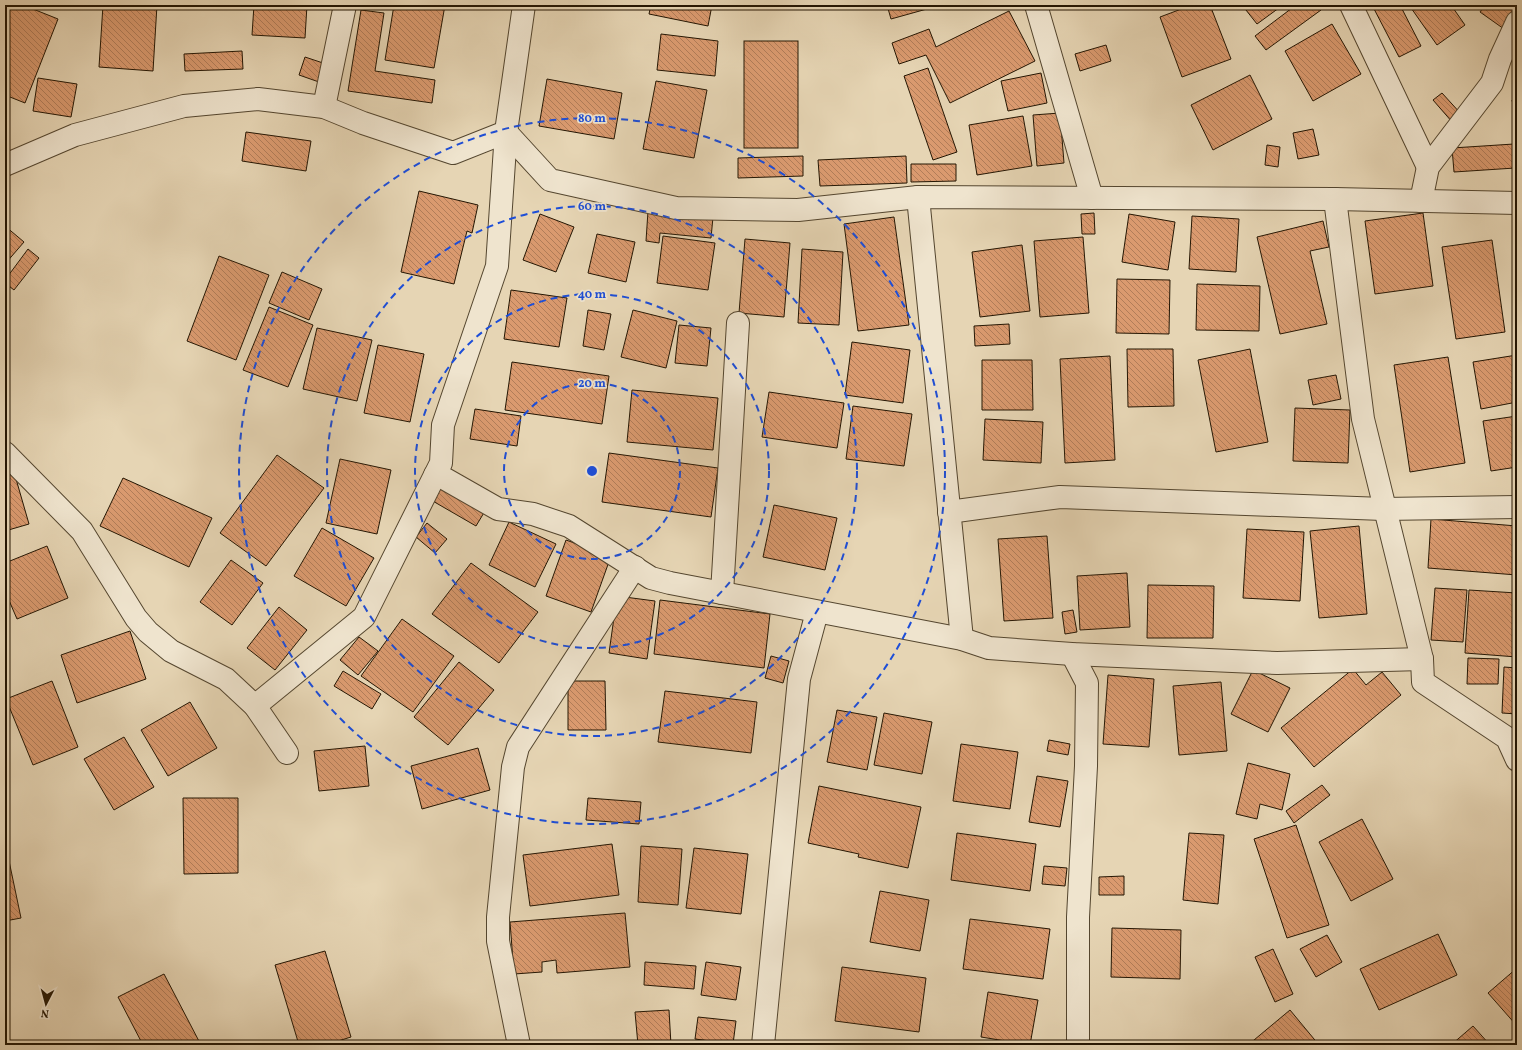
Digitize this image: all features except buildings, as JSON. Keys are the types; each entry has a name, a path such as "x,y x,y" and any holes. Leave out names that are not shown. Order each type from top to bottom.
{"street":[{"path":"324,107 345,5"},
{"path":"255,706 364,617 440,463 443,425 497,266 506,132 524,5"},
{"path":"1036,5 1092,198"},
{"path":"1351,5 1428,167"},
{"path":"1421,201 1428,167 1492,83 1500,59 1517,22"},
{"path":"5,165 75,134 184,106 258,99 324,107 452,153 506,132"},
{"path":"506,132 550,180 676,208 798,210 918,197 1335,199 1517,203"},
{"path":"918,197 962,639"},
{"path":"1335,199 1363,419 1422,659 1423,682 1507,738 1517,760"},
{"path":"722,593 738,323"},
{"path":"5,453 82,531 136,618 148,632 171,651 226,679 255,706 287,753"},
{"path":"435,475 440,476 498,509 533,514 569,526 651,578 817,612 962,639 989,648 1072,654 1277,663 1422,659"},
{"path":"949,512 1060,497 1384,509 1517,507"},
{"path":"519,1045 498,941 498,917 513,767 518,747 635,567"},
{"path":"763,1045 799,679 817,612"},
{"path":"1072,654 1087,684 1086,766 1078,917 1078,1045"}]}
